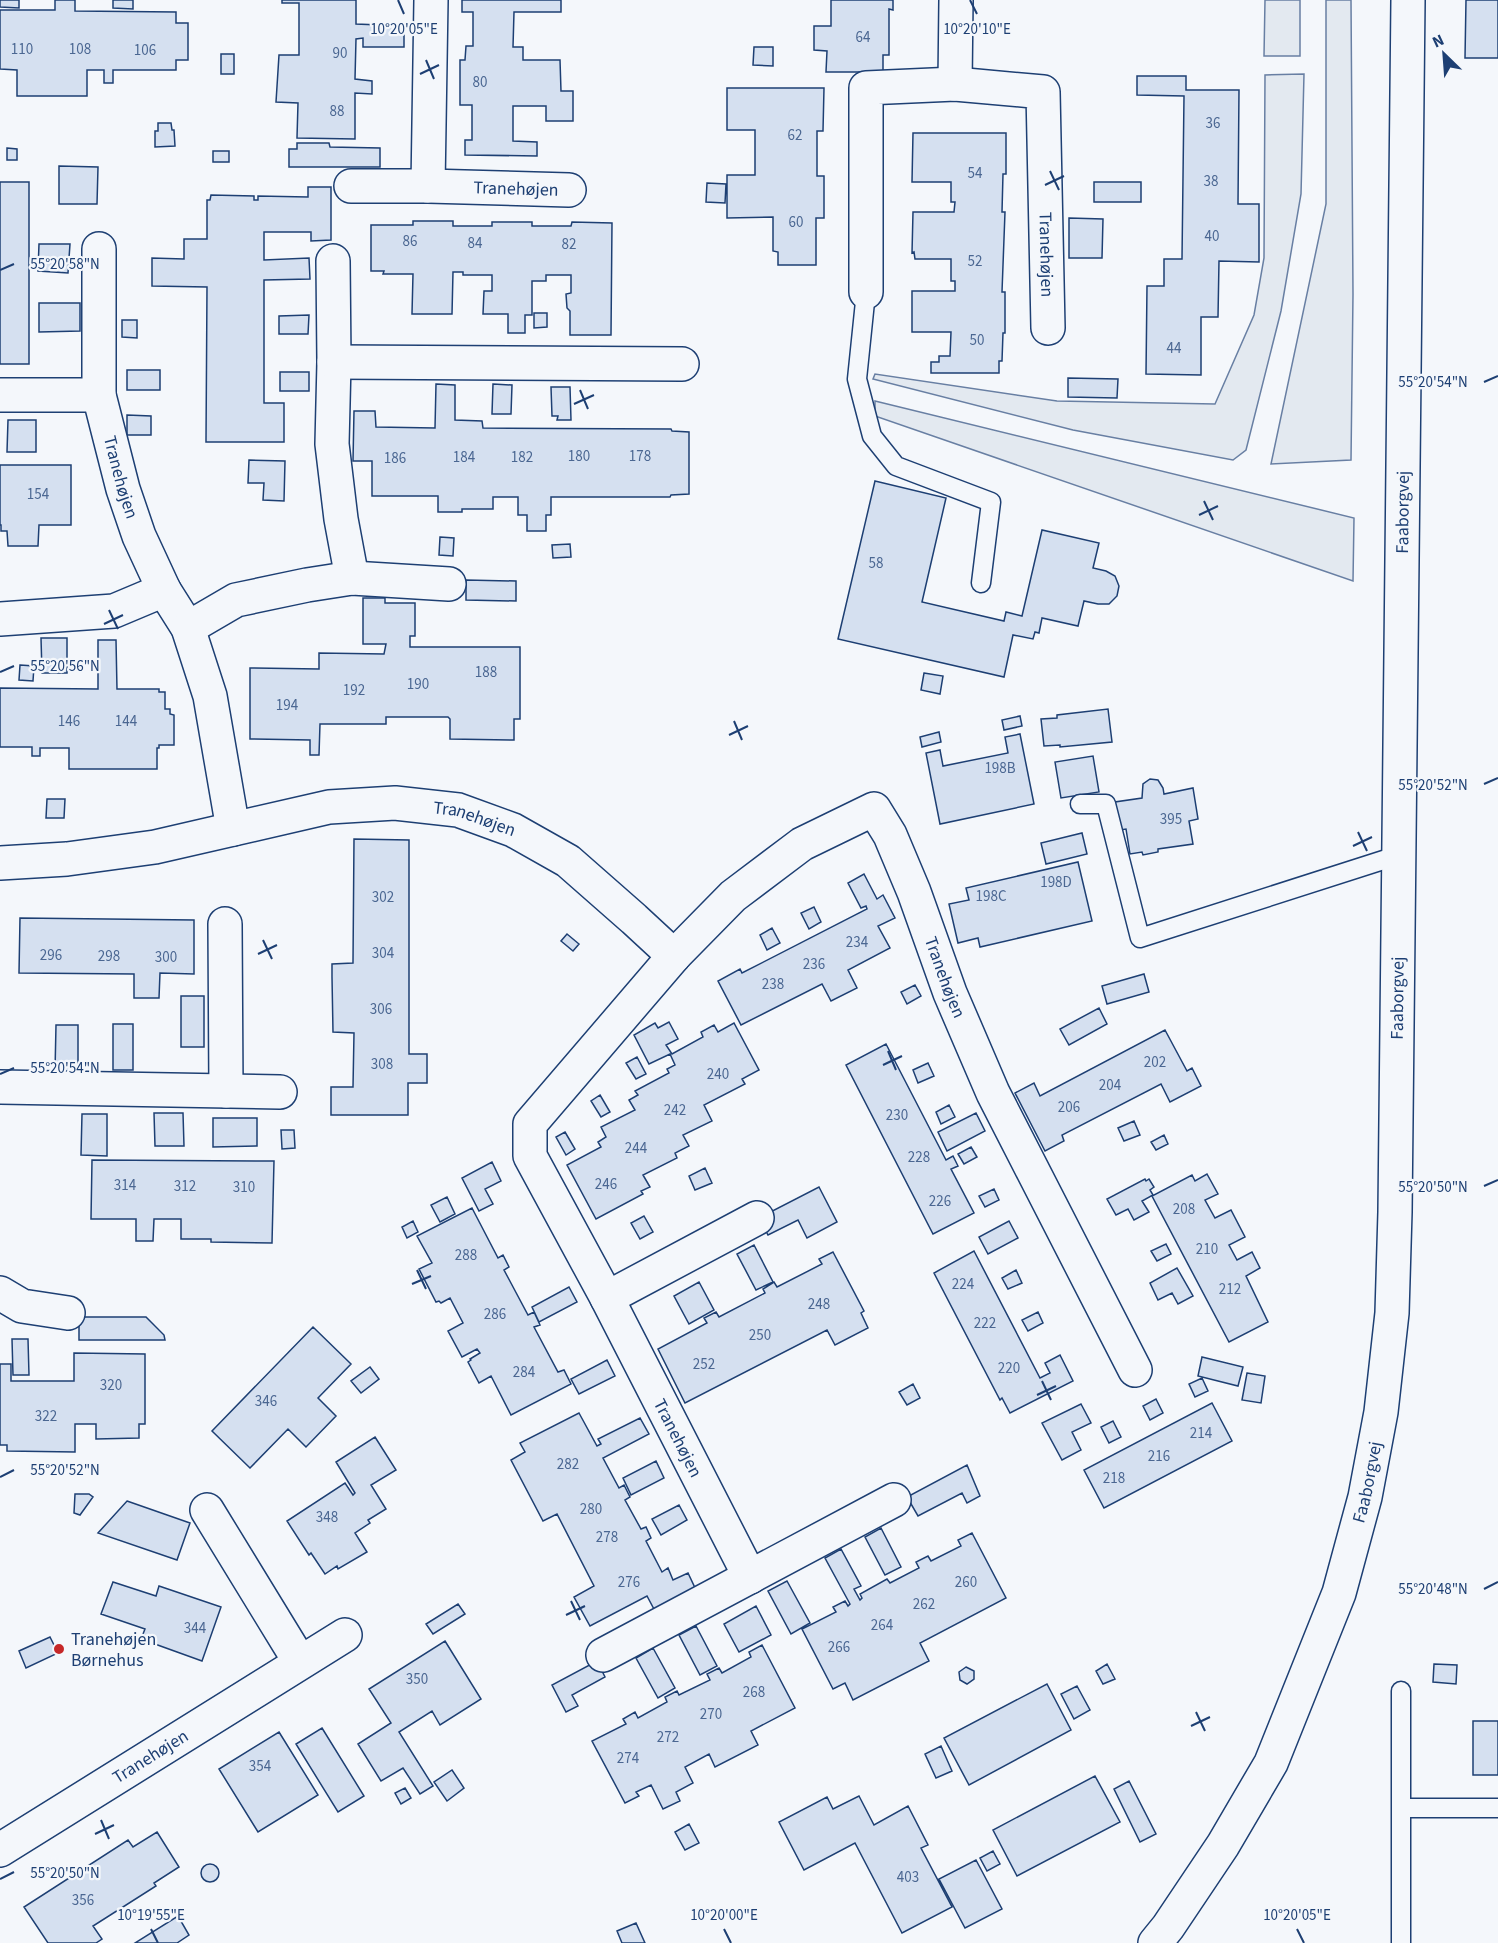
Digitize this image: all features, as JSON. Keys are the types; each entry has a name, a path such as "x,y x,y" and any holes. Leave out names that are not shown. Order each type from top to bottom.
{"street":[{"path":"428,186 431,0"},
{"path":"955,84 956,0"},
{"name":"Faaborgvej","path":"1155,1943 1223,1845 1271,1763 1339,1593 1365,1497 1381,1412 1392,1313 1395,1212 1408,0"},
{"name":"Tranehøjen","path":"866,292 866,88 955,84 1043,92 1048,327"},
{"name":"Tranehøjen","path":"351,186 569,190"},
{"name":"Tranehøjen","path":"99,249 99,395 123,489 139,536 164,590 188,628 210,696 233,829"},
{"path":"333,261 332,444 341,519 352,578"},
{"path":"334,362 682,364"},
{"path":"0,395 99,395"},
{"path":"188,628 236,600 307,585 352,578 449,584"},
{"path":"0,620 114,611 164,590"},
{"name":"Tranehøjen","path":"0,863 67,859 155,847 329,807 395,803 458,810 513,830 568,861 674,956"},
{"name":"Tranehøjen","path":"750,1577 607,1299 530,1156 530,1124 674,956 733,896 802,844 874,809 890,836 914,892 950,993 993,1093 1135,1370"},
{"path":"225,924 226,1091"},
{"path":"0,1087 280,1092"},
{"path":"607,1299 757,1218"},
{"path":"0,1293 22,1306 68,1313"},
{"path":"603,1655 894,1500"},
{"path":"207,1510 300,1662"},
{"name":"Tranehøjen","path":"0,1850 345,1635"}],"lane":[{"path":"866,292 857,379 872,436 896,466 991,502 981,583"},
{"path":"1080,804 1106,804 1140,938 1399,855"},
{"path":"1401,1691 1401,1943"},
{"path":"1401,1808 1498,1808"}],"shaded area":[{"path":"1265,0 1300,0 1300,56 1264,56"},
{"path":"1326,0 1351,0 1353,294 1351,460 1271,464 1326,204"},
{"path":"1304,74 1301,194 1281,311 1246,450 1233,460 1073,430 873,379 875,374 1057,401 1215,404 1254,315 1264,258 1265,75"},
{"path":"875,401 1354,518 1353,581 875,416"}],"building":[{"path":"0,0 19,0 19,8 0,7"},
{"path":"55,0 75,0 75,11 176,12 176,23 188,23 188,60 176,60 176,70 113,70 113,83 104,83 104,70 87,70 87,96 17,96 17,70 0,69 0,10 55,10"},
{"path":"113,0 133,0 133,9 113,8"},
{"path":"282,0 356,0 356,24 404,26 404,47 363,47 363,38 356,39 355,79 372,81 372,94 355,93 355,139 297,138 298,103 276,102 279,55 299,55 299,3 282,3"},
{"path":"462,0 561,0 561,12 514,12 513,47 523,47 523,60 560,60 561,91 573,91 573,121 546,121 546,106 513,106 513,141 537,142 537,156 465,155 465,140 472,140 472,105 460,105 460,60 465,60 466,46 473,46 473,12 462,12"},
{"path":"831,0 893,0 893,10 889,9 889,55 883,55 883,72 826,72 827,51 814,50 814,26 831,26"},
{"path":"1466,0 1498,0 1498,58 1465,58"},
{"path":"754,47 773,47 773,66 753,65"},
{"path":"221,54 234,54 234,74 221,74"},
{"path":"1137,76 1186,76 1186,90 1239,90 1238,204 1259,204 1259,262 1219,261 1218,317 1201,317 1201,375 1146,374 1147,286 1164,286 1164,259 1182,259 1184,96 1137,95"},
{"path":"727,88 824,88 823,131 817,131 817,176 824,176 824,218 816,218 816,265 778,265 778,252 773,251 773,217 727,218 727,175 755,175 755,130 727,130"},
{"path":"158,123 171,123 175,146 155,147 155,131 158,131"},
{"path":"913,133 1006,133 1006,174 1003,174 1002,212 1005,212 1002,292 1005,292 1005,333 1003,333 999,373 931,373 931,362 939,362 939,356 950,356 951,332 912,332 912,291 955,291 955,281 951,281 951,259 915,259 914,252 912,253 913,212 954,212 955,202 951,202 951,182 912,182"},
{"path":"297,143 329,143 330,147 380,148 380,167 289,167 289,149 297,149"},
{"path":"7,148 17,149 17,160 7,160"},
{"path":"213,151 229,151 229,162 213,162"},
{"path":"59,166 98,167 97,204 59,204"},
{"path":"0,182 29,182 29,364 0,364"},
{"path":"1094,182 1141,182 1141,202 1094,202"},
{"path":"707,183 726,184 725,203 706,202"},
{"path":"308,187 331,187 331,240 311,241 311,232 264,232 264,260 309,258 310,279 264,280 264,403 284,403 284,442 206,442 207,287 152,286 152,258 184,259 184,239 207,239 207,200 210,200 211,195 254,196 254,200 258,200 258,196 308,197"},
{"path":"1069,218 1103,219 1102,258 1069,258"},
{"path":"413,221 453,221 453,226 492,226 492,222 532,222 532,226 571,226 572,222 612,223 611,335 570,335 570,311 567,308 566,294 571,293 571,275 546,275 546,281 532,281 532,315 525,315 525,333 508,333 508,314 483,314 484,291 492,291 492,275 463,275 463,272 453,272 452,314 412,314 413,274 383,274 384,271 371,271 371,225 413,225"},
{"path":"39,244 70,244 68,273 38,271"},
{"path":"39,303 80,303 80,331 39,332"},
{"path":"534,313 547,313 547,327 534,328"},
{"path":"309,315 308,334 279,334 279,316"},
{"path":"122,320 137,320 137,338 122,337"},
{"path":"127,370 160,370 160,390 127,390"},
{"path":"280,372 309,372 309,391 280,391"},
{"path":"1068,378 1118,379 1117,398 1068,397"},
{"path":"436,384 455,385 455,420 482,421 483,428 671,429 672,431 689,432 689,494 671,495 670,497 551,497 551,515 546,515 546,531 527,531 527,515 518,515 518,497 493,497 493,509 438,512 438,496 372,496 372,461 353,461 354,411 375,411 376,427 435,428"},
{"path":"493,384 512,385 511,414 492,414"},
{"path":"551,387 570,387 571,420 557,420 558,416 552,416"},
{"path":"127,415 151,416 151,435 127,435"},
{"path":"8,420 36,420 36,452 7,452"},
{"path":"249,460 285,461 284,501 263,500 264,483 248,483"},
{"path":"0,465 71,465 71,525 39,525 38,546 8,546 7,531 1,531 0,525"},
{"path":"875,481 946,498 922,602 1004,621 1006,612 1022,616 1042,530 1099,543 1093,568 1115,576 1119,586 1117,596 1109,604 1084,601 1078,626 1042,618 1039,633 1035,632 1033,639 1013,635 1004,677 838,639"},
{"path":"440,537 454,538 453,556 439,555"},
{"path":"570,544 571,557 553,558 552,545"},
{"path":"466,580 516,581 516,601 466,600"},
{"path":"363,598 385,598 385,603 415,603 415,636 410,636 410,647 520,647 520,719 514,719 514,740 450,739 450,719 448,717 386,717 386,724 320,724 319,755 310,755 310,740 250,739 250,668 319,669 319,653 384,654 386,644 363,644"},
{"path":"41,638 67,638 67,673 42,673"},
{"path":"98,640 116,640 117,689 159,689 159,692 165,692 165,709 170,709 170,714 174,715 174,745 159,745 157,769 69,769 69,748 40,748 40,756 32,756 32,747 0,747 0,688 98,689"},
{"path":"20,665 34,666 33,681 19,680"},
{"path":"924,673 943,676 940,694 921,690"},
{"path":"1108,709 1112,742 1060,747 1060,745 1044,746 1041,719"},
{"path":"1020,716 1022,726 1004,730 1002,720"},
{"path":"939,732 941,742 922,747 920,737"},
{"path":"1020,734 1034,804 940,824 926,753 940,750 943,766 1008,753 1005,737"},
{"path":"1093,756 1099,792 1061,798 1055,762"},
{"path":"1150,779 1158,780 1164,794 1193,788 1198,819 1189,821 1193,844 1158,849 1158,852 1143,855 1142,852 1130,854 1126,829 1120,830 1115,802 1142,798 1143,784"},
{"path":"47,799 65,799 64,818 46,818"},
{"path":"1082,833 1087,854 1046,864 1041,843"},
{"path":"354,839 409,840 409,1054 427,1054 427,1083 408,1083 408,1115 331,1115 331,1087 353,1087 354,1033 333,1032 332,964 353,963"},
{"path":"1078,862 1092,921 980,947 978,938 958,943 949,904 969,900 966,888"},
{"path":"864,874 877,899 883,895 895,918 878,926 890,948 848,970 857,988 831,1001 822,984 741,1025 718,981 740,969 742,973 867,909 866,906 861,908 848,883"},
{"path":"814,907 821,922 809,929 801,913"},
{"path":"20,918 194,920 194,974 160,973 159,998 134,998 134,974 19,973"},
{"path":"772,928 780,943 767,950 760,935"},
{"path":"567,934 579,944 573,951 561,941"},
{"path":"1144,974 1149,992 1107,1004 1102,986"},
{"path":"915,985 921,996 907,1004 901,992"},
{"path":"181,996 204,996 204,1047 181,1047"},
{"path":"1099,1008 1107,1024 1069,1045 1060,1029"},
{"path":"669,1022 678,1039 666,1045 672,1054 703,1037 701,1032 714,1025 718,1032 734,1023 759,1070 742,1079 745,1084 704,1105 712,1121 683,1135 689,1146 675,1153 677,1158 643,1175 650,1187 641,1191 643,1194 596,1219 567,1165 601,1147 598,1142 606,1137 601,1127 635,1110 629,1100 638,1095 635,1091 669,1073 667,1069 675,1065 670,1054 649,1064 634,1035 655,1023 658,1028"},
{"path":"113,1024 133,1024 133,1070 113,1070"},
{"path":"56,1025 78,1025 78,1072 55,1072"},
{"path":"1165,1030 1187,1071 1192,1068 1201,1086 1170,1102 1161,1084 1062,1135 1064,1141 1045,1151 1015,1093 1034,1083 1040,1096"},
{"path":"886,1044 946,1160 953,1156 958,1166 951,1169 974,1213 933,1234 846,1065"},
{"path":"637,1057 646,1074 636,1079 626,1063"},
{"path":"928,1063 934,1076 918,1083 913,1070"},
{"path":"600,1095 610,1112 601,1117 591,1101"},
{"path":"949,1105 955,1117 941,1124 936,1112"},
{"path":"154,1113 183,1113 184,1146 155,1146"},
{"path":"976,1113 985,1131 947,1151 938,1132"},
{"path":"82,1114 107,1114 107,1156 81,1155"},
{"path":"213,1118 257,1118 257,1146 213,1147"},
{"path":"1134,1121 1140,1135 1124,1141 1118,1128"},
{"path":"281,1130 294,1130 295,1148 282,1149"},
{"path":"565,1132 575,1149 566,1155 556,1137"},
{"path":"1164,1135 1168,1144 1156,1150 1151,1142"},
{"path":"971,1147 977,1157 964,1164 958,1154"},
{"path":"92,1160 274,1161 272,1243 181,1239 181,1219 154,1219 153,1241 136,1241 136,1219 91,1219"},
{"path":"492,1162 501,1181 485,1189 493,1204 479,1211 462,1178"},
{"path":"705,1168 712,1183 695,1190 689,1176"},
{"path":"1207,1174 1218,1194 1205,1200 1215,1218 1231,1210 1245,1237 1229,1245 1237,1260 1252,1252 1260,1268 1246,1276 1268,1322 1229,1342 1152,1196 1192,1175 1195,1181"},
{"path":"1145,1179 1146,1181 1149,1179 1154,1187 1150,1190 1153,1195 1142,1201 1149,1212 1134,1220 1128,1209 1116,1215 1107,1199"},
{"path":"819,1187 837,1222 807,1238 798,1220 768,1235 759,1218"},
{"path":"994,1189 999,1200 985,1207 979,1196"},
{"path":"447,1197 455,1214 440,1222 431,1205"},
{"path":"472,1208 498,1258 503,1255 509,1267 504,1270 528,1315 534,1312 540,1325 534,1327 558,1372 564,1370 571,1384 511,1415 491,1376 479,1383 468,1362 480,1353 477,1349 462,1357 448,1331 463,1323 450,1298 441,1303 436,1302 419,1269 432,1263 417,1236"},
{"path":"644,1216 653,1232 640,1239 631,1223"},
{"path":"413,1221 418,1232 407,1238 402,1227"},
{"path":"1009,1221 1018,1238 988,1254 979,1237"},
{"path":"1166,1244 1171,1254 1157,1261 1151,1251"},
{"path":"754,1245 773,1282 756,1290 737,1254"},
{"path":"974,1251 1040,1378 1050,1373 1045,1363 1060,1355 1073,1381 1010,1413 1002,1398 1000,1400 934,1273"},
{"path":"833,1252 864,1311 861,1313 868,1328 835,1345 827,1330 685,1403 658,1349 707,1323 704,1318 716,1312 719,1317 765,1293 763,1289 774,1282 777,1287 822,1264 819,1259"},
{"path":"1177,1268 1193,1296 1178,1304 1172,1293 1158,1300 1150,1283"},
{"path":"1016,1270 1022,1283 1008,1289 1002,1278"},
{"path":"699,1282 714,1310 689,1324 674,1296"},
{"path":"569,1287 577,1302 539,1322 532,1307"},
{"path":"1038,1312 1043,1323 1028,1331 1022,1320"},
{"path":"79,1317 146,1317 164,1335 165,1340 79,1340"},
{"path":"313,1327 351,1364 318,1398 336,1416 306,1447 288,1429 250,1468 212,1431"},
{"path":"12,1339 28,1339 29,1375 13,1375"},
{"path":"74,1353 145,1354 145,1424 139,1424 139,1438 96,1439 96,1424 75,1424 75,1452 7,1451 7,1445 0,1445 0,1364 11,1364 11,1381 74,1381"},
{"path":"1202,1357 1243,1367 1238,1386 1198,1376"},
{"path":"607,1360 615,1376 579,1394 571,1379"},
{"path":"370,1367 379,1379 361,1393 351,1381"},
{"path":"1247,1373 1265,1376 1261,1403 1242,1400"},
{"path":"1202,1378 1208,1391 1195,1397 1189,1384"},
{"path":"913,1384 920,1398 907,1405 899,1392"},
{"path":"1156,1399 1163,1413 1150,1420 1143,1406"},
{"path":"1212,1403 1232,1441 1104,1508 1084,1470"},
{"path":"1081,1404 1091,1423 1072,1432 1081,1450 1062,1460 1042,1423"},
{"path":"579,1413 597,1446 601,1444 598,1439 640,1418 649,1434 603,1458 619,1488 624,1485 630,1497 625,1500 641,1529 646,1527 651,1538 646,1541 662,1572 668,1568 673,1580 688,1573 696,1590 655,1611 647,1596 590,1626 574,1597 594,1586 557,1514 543,1521 511,1460 525,1452 520,1443"},
{"path":"1113,1421 1121,1437 1109,1443 1101,1427"},
{"path":"375,1437 396,1470 371,1485 386,1509 368,1520 370,1523 355,1533 367,1552 325,1574 311,1553 309,1555 287,1521 345,1483 353,1495 355,1493 336,1462"},
{"path":"656,1461 664,1478 631,1495 623,1478"},
{"path":"967,1465 980,1496 967,1503 962,1493 918,1516 907,1497"},
{"path":"75,1494 89,1494 93,1497 80,1515 74,1513"},
{"path":"127,1501 190,1523 177,1560 98,1533"},
{"path":"679,1505 687,1520 661,1535 652,1519"},
{"path":"881,1528 901,1567 885,1575 865,1537"},
{"path":"972,1533 1006,1598 920,1643 929,1661 853,1700 845,1683 833,1689 802,1629 836,1612 833,1607 845,1601 848,1606 850,1604 825,1558 841,1549 861,1586 854,1589 860,1600 862,1598 860,1594 887,1579 890,1583 919,1568 916,1562 928,1556 931,1561 961,1546 958,1540"},
{"path":"787,1581 810,1623 791,1634 768,1591"},
{"path":"113,1582 156,1596 159,1586 221,1607 202,1661 141,1639 145,1629 101,1614"},
{"path":"458,1604 465,1614 433,1634 426,1624"},
{"path":"756,1606 771,1635 739,1652 724,1624"},
{"path":"696,1626 717,1666 700,1675 679,1635"},
{"path":"50,1637 58,1653 26,1668 19,1651"},
{"path":"445,1641 481,1699 440,1725 432,1711 399,1732 433,1786 420,1794 403,1768 381,1781 358,1744 391,1723 369,1689"},
{"path":"762,1645 795,1708 751,1731 758,1745 715,1767 709,1754 685,1767 693,1783 676,1792 680,1801 663,1809 651,1785 636,1792 639,1796 625,1803 592,1741 626,1724 623,1719 635,1712 638,1718 667,1702 665,1697 677,1691 679,1695 710,1680 707,1674 719,1668 722,1673 751,1657 749,1652"},
{"path":"653,1648 675,1688 658,1698 636,1658"},
{"path":"597,1661 605,1677 572,1695 578,1706 566,1712 552,1685"},
{"path":"1107,1664 1115,1679 1103,1684 1096,1671"},
{"path":"1434,1664 1457,1665 1456,1684 1433,1682"},
{"path":"966,1667 974,1671 974,1679 967,1684 960,1680 959,1672"},
{"path":"1047,1684 1071,1730 969,1785 944,1738"},
{"path":"1077,1686 1090,1710 1074,1719 1061,1694"},
{"path":"1473,1721 1498,1721 1498,1775 1473,1775"},
{"path":"322,1728 364,1796 338,1812 296,1744"},
{"path":"279,1732 318,1795 258,1832 219,1769"},
{"path":"941,1746 952,1771 936,1778 925,1754"},
{"path":"452,1770 464,1788 447,1801 434,1782"},
{"path":"1095,1776 1120,1822 1017,1876 993,1830"},
{"path":"1129,1781 1156,1834 1140,1842 1114,1789"},
{"path":"405,1788 411,1798 401,1804 395,1793"},
{"path":"859,1796 874,1825 908,1806 928,1845 921,1848 952,1907 902,1933 855,1843 804,1870 779,1822 827,1797 833,1809"},
{"path":"689,1824 699,1843 685,1850 675,1832"},
{"path":"157,1832 179,1867 154,1883 156,1886 93,1926 102,1939 96,1943 48,1943 24,1907 128,1840 133,1847"},
{"path":"993,1851 1000,1864 987,1871 980,1858"},
{"path":"976,1860 1002,1909 965,1928 939,1879"},
{"path":"210,1864 216,1867 219,1873 216,1879 210,1882 204,1879 201,1873 204,1867"},
{"path":"178,1916 189,1935 177,1943 135,1943"},
{"path":"636,1923 645,1943 622,1943 617,1931"}],"place":[{"name":"Tranehøjen Børnehus","path":"59,1649"}]}
